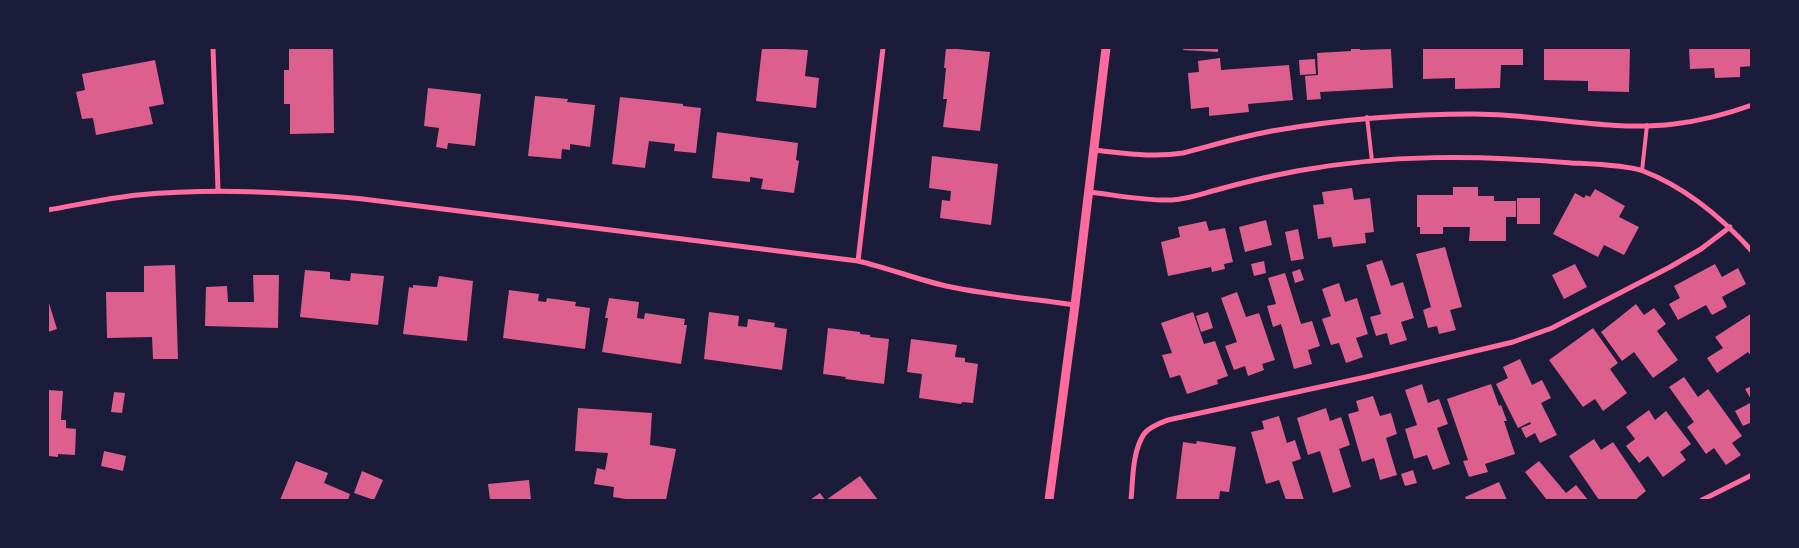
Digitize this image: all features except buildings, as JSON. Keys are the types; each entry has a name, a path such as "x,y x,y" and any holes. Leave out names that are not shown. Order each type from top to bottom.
{"street":[{"path":"213,48 218,190"},
{"path":"858,261 883,48"},
{"path":"1049,500 1106,48"},
{"path":"1094,150 1168,156 1183,154 1277,130 1367,117 1476,114 1614,125 1647,125 1674,124 1708,118 1752,106"},
{"path":"1089,192 1170,200 1188,198 1260,178 1298,171 1372,161 1423,158 1482,157 1604,165 1642,171 1680,189 1730,227 1752,251"},
{"path":"48,210 137,195 218,190 292,192 363,199 858,261 884,267 917,279 948,286 1075,305"},
{"path":"1130,500 1139,446 1145,433 1156,425 1168,420 1366,377 1513,342 1552,328 1670,267 1701,249 1730,227"},
{"path":"1702,500 1752,475"}],"lane":[{"path":"1367,117 1372,161"},
{"path":"1642,171 1647,125"}]}
